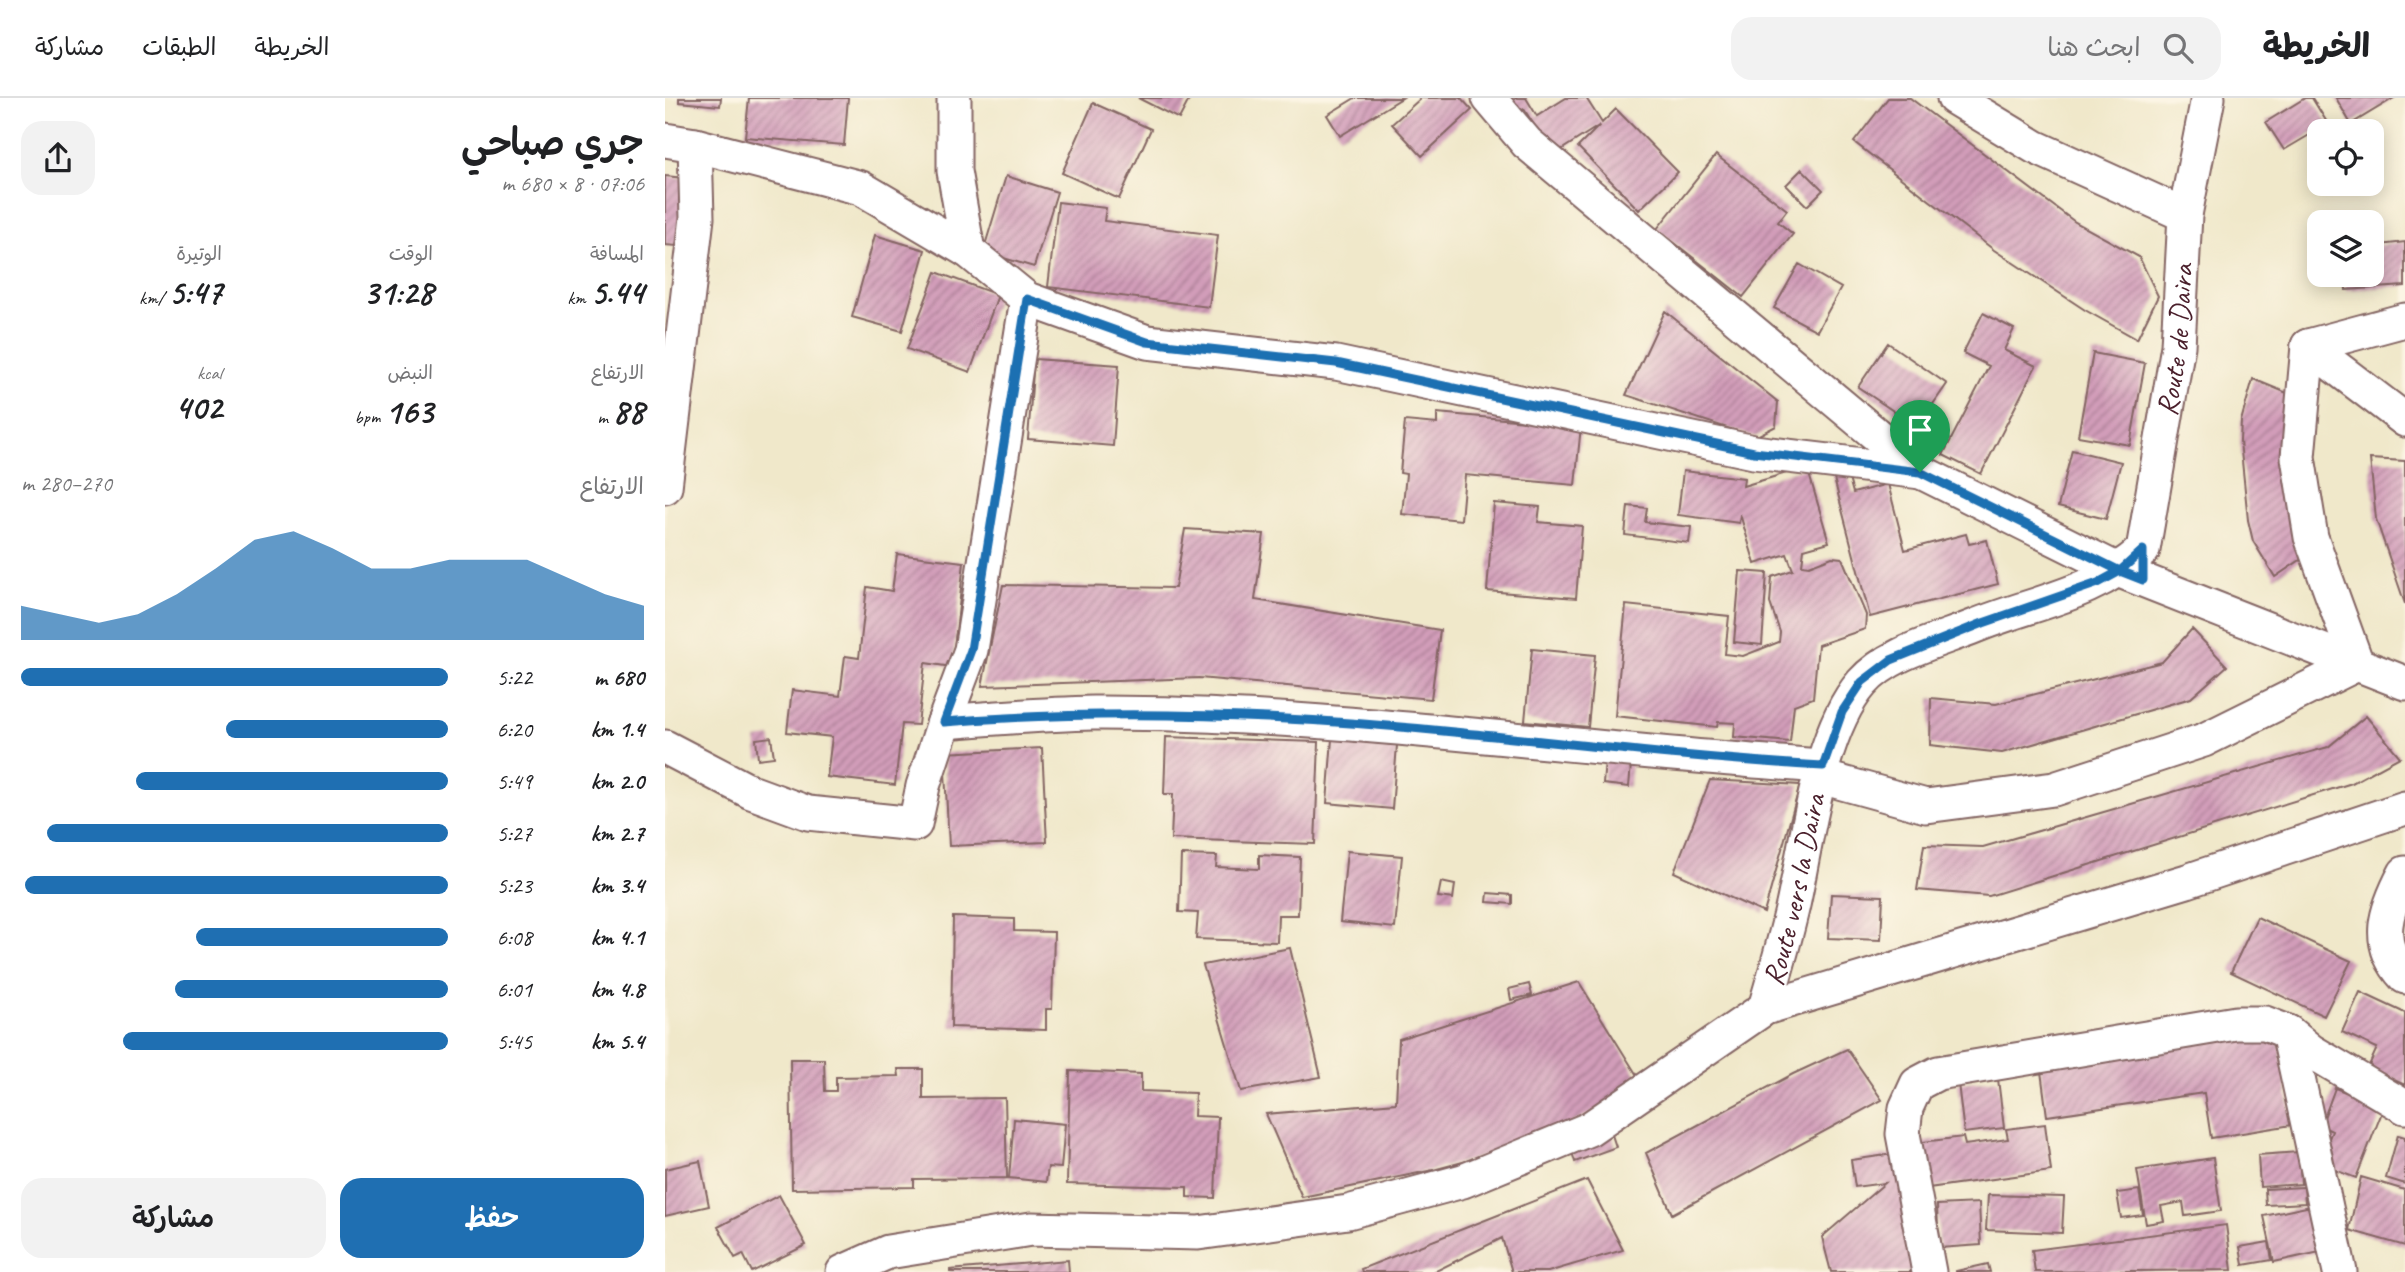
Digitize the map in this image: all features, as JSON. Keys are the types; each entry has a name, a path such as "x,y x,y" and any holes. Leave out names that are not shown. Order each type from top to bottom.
{"street":[{"path":"954,98 954,171 968,251"},
{"path":"1489,98 1527,143 1920,472 2316,648 2405,682"},
{"path":"1954,98 2035,147 2185,215"},
{"name":"Route de Daira","path":"2135,567 2178,346 2185,215 2208,98"},
{"path":"665,487 697,218 680,142 861,188 968,251 1027,299 1147,342 1336,363 1754,452 1920,472"},
{"path":"665,747 733,784 809,813 915,824 923,786 971,650 1027,299"},
{"path":"2308,346 2405,320"},
{"path":"2308,346 2405,420"},
{"path":"2308,346 2298,457 2311,537 2357,664"},
{"name":"Route vers la Daira","path":"1765,1008 1791,912 1822,772 1842,712 1862,682 1891,660 2135,567"},
{"path":"2316,648 2337,610"},
{"path":"944,722 1095,713 1253,718 1461,732 1822,772 1926,806 2054,789 2204,740 2357,664"},
{"path":"842,1272 888,1252 1031,1229 1198,1233 1349,1212 1463,1181 1589,1129 1765,1008 2187,881 2405,808"},
{"path":"2405,873 2389,904 2395,936 2388,952 2405,977"},
{"path":"1929,1272 1903,1134 1906,1108 1917,1084 1938,1073 2236,1023 2265,1023 2288,1032 2311,1051 2405,1107"},
{"path":"2288,1032 2340,1272"}],"building":[{"path":"679,98 721,98 720,106 679,102"},
{"path":"749,98 848,98 844,145 745,137"},
{"path":"1138,98 1190,98 1179,119"},
{"path":"1355,98 1402,98 1340,136 1327,115"},
{"path":"1421,98 1461,98 1472,110 1422,156 1392,124"},
{"path":"1516,98 1526,98 1537,116 1566,98 1586,98 1602,123 1616,109 1678,172 1639,210 1578,147 1600,125 1553,155 1524,109 1507,119 1500,108"},
{"path":"1888,98 1910,98 2075,222 2139,257 2158,296 2137,339 2085,310 1994,250 1854,142"},
{"path":"2305,98 2312,98 2325,119 2307,119 2307,136 2284,150 2266,122"},
{"path":"2336,98 2394,98 2359,119 2348,119"},
{"path":"1093,103 1151,129 1119,199 1062,173"},
{"path":"1716,155 1787,210 1778,222 1793,234 1743,297 1657,229"},
{"path":"1802,169 1823,190 1807,206 1786,185"},
{"path":"665,176 684,178 678,246 665,245"},
{"path":"1006,176 1057,192 1034,267 983,252"},
{"path":"1058,202 1106,208 1104,221 1218,235 1209,307 1048,287"},
{"path":"875,235 925,250 902,331 852,317"},
{"path":"2405,242 2405,286 2346,290 2346,287 2384,287 2384,244"},
{"path":"1799,264 1841,288 1817,331 1774,308"},
{"path":"936,272 998,295 970,372 907,349"},
{"path":"1665,311 1778,402 1776,426 1755,437 1626,395"},
{"path":"1983,313 2014,329 2004,350 2036,366 1981,474 1943,455 1989,366 1963,353"},
{"path":"1888,343 1947,384 1917,427 1858,387"},
{"path":"2093,353 2145,363 2130,445 2078,436"},
{"path":"1034,359 1119,365 1113,446 1028,439"},
{"path":"2253,379 2287,393 2312,552 2275,577 2253,541 2248,520 2240,441 2241,421"},
{"path":"1437,413 1581,426 1575,485 1465,475 1461,520 1402,514 1406,474 1400,473 1405,421 1437,424"},
{"path":"2072,450 2121,462 2106,519 2058,507"},
{"path":"2370,459 2405,461 2405,604 2376,519"},
{"path":"1807,467 1829,542 1804,549 1802,565 1809,566 1832,557 1842,558 1866,615 1865,629 1818,645 1813,698 1794,705 1790,742 1734,737 1735,723 1718,722 1717,727 1615,716 1626,605 1729,616 1725,654 1743,656 1779,642 1780,632 1770,603 1772,577 1793,570 1787,554 1755,564 1740,514 1739,523 1678,515 1683,471 1744,478 1743,486"},
{"path":"1846,468 1853,493 1888,484 1905,550 1966,534 1969,544 1987,540 1998,584 1870,617 1832,471"},
{"path":"1494,503 1540,507 1538,522 1582,526 1576,598 1487,591"},
{"path":"1628,506 1647,508 1645,522 1691,527 1689,543 1625,535"},
{"path":"1185,529 1264,534 1255,600 1440,630 1431,699 1199,678 982,686 1003,585 1175,588"},
{"path":"897,554 964,562 952,667 925,663 918,725 902,724 895,785 827,777 832,737 787,732 792,690 840,696 845,656 859,658 867,587 892,591"},
{"path":"1740,571 1767,573 1762,645 1734,642"},
{"path":"2192,629 2227,666 2191,698 2002,753 1930,745 1931,698 1996,704 2162,662"},
{"path":"1532,649 1595,655 1588,727 1525,721"},
{"path":"2366,716 2400,757 2352,783 1989,896 1917,890 1924,845 1983,847 2328,747"},
{"path":"771,737 774,757 758,759 756,739"},
{"path":"1166,737 1319,742 1315,844 1171,839 1173,794 1164,794"},
{"path":"1332,739 1397,745 1392,809 1327,803"},
{"path":"1042,748 1047,842 949,846 944,753"},
{"path":"1605,761 1631,764 1629,787 1603,784"},
{"path":"1710,780 1800,785 1764,913 1674,872"},
{"path":"1347,851 1402,856 1395,928 1340,922"},
{"path":"1181,855 1217,856 1216,867 1259,869 1259,855 1300,857 1298,915 1278,915 1277,942 1196,939 1198,913 1179,912"},
{"path":"1441,882 1455,885 1453,899 1438,897"},
{"path":"1488,893 1512,895 1512,904 1487,902"},
{"path":"1831,894 1883,896 1881,940 1828,938"},
{"path":"953,917 1014,919 1014,931 1054,932 1052,1009 1046,1009 1046,1030 951,1027"},
{"path":"2257,917 2351,961 2324,1016 2231,972"},
{"path":"1290,948 1321,1077 1241,1091 1203,965"},
{"path":"1579,982 1643,1085 1537,1142 1433,1170 1302,1197 1266,1114 1396,1103 1399,1039"},
{"path":"1529,984 1532,995 1511,1000 1509,989"},
{"path":"2360,992 2405,1013 2405,1085 2368,1068 2377,1048 2342,1032"},
{"path":"2278,1032 2292,1125 2211,1138 2204,1093 2047,1116 2040,1064"},
{"path":"1847,1049 1882,1100 1672,1214 1646,1153 1793,1074"},
{"path":"790,1059 824,1059 825,1091 836,1091 836,1077 899,1076 898,1069 923,1069 923,1099 1005,1098 1007,1178 914,1179 914,1187 792,1189"},
{"path":"1070,1071 1141,1074 1141,1091 1195,1093 1194,1116 1218,1117 1215,1198 1187,1197 1187,1187 1067,1184"},
{"path":"1998,1079 2004,1128 1964,1133 1958,1083"},
{"path":"2335,1088 2384,1107 2356,1178 2319,1164 2332,1131 2321,1126"},
{"path":"1014,1119 1065,1124 1061,1168 1048,1167 1046,1182 1009,1178"},
{"path":"2045,1124 2051,1171 1928,1188 1922,1142 1963,1137 1965,1145 2008,1139 2006,1129"},
{"path":"1612,1135 1616,1147 1575,1162 1571,1149"},
{"path":"2398,1135 2405,1137 2405,1184 2386,1178"},
{"path":"2299,1152 2301,1184 2260,1187 2258,1155"},
{"path":"1901,1153 1920,1272 1831,1272 1822,1237 1885,1183 1855,1187 1851,1160"},
{"path":"2213,1158 2221,1211 2185,1216 2183,1202 2161,1206 2164,1221 2146,1224 2137,1170"},
{"path":"700,1161 709,1206 665,1216 665,1169"},
{"path":"2361,1177 2405,1190 2405,1246 2349,1230"},
{"path":"1587,1180 1623,1250 1548,1272 1512,1272 1502,1238 1434,1272 1362,1272 1361,1269"},
{"path":"2304,1187 2305,1203 2266,1205 2265,1189"},
{"path":"2139,1190 2143,1215 2121,1218 2117,1193"},
{"path":"779,1195 806,1245 752,1272 743,1254 735,1258 718,1227"},
{"path":"1988,1195 2064,1197 2062,1233 1986,1230"},
{"path":"1979,1203 1981,1245 1939,1248 1937,1205"},
{"path":"2311,1206 2320,1252 2274,1262 2264,1216"},
{"path":"2226,1225 2232,1270 2035,1272 2032,1250"},
{"path":"2269,1242 2272,1260 2243,1265 2240,1247"},
{"path":"1068,1260 1069,1272 950,1272 950,1270"},
{"path":"1988,1264 1990,1272 1956,1272 1956,1271"}],"route":[{"path":"1920,472 1754,452 1336,363 1147,342 1027,299 1010,420 971,650 944,722 1095,713 1253,718 1461,732 1690,758 1823,766 1842,712 1862,682 1891,660 1983,623 2098,583 2120,571 2143,550 2143,580 2120,571 1920,472"}]}
